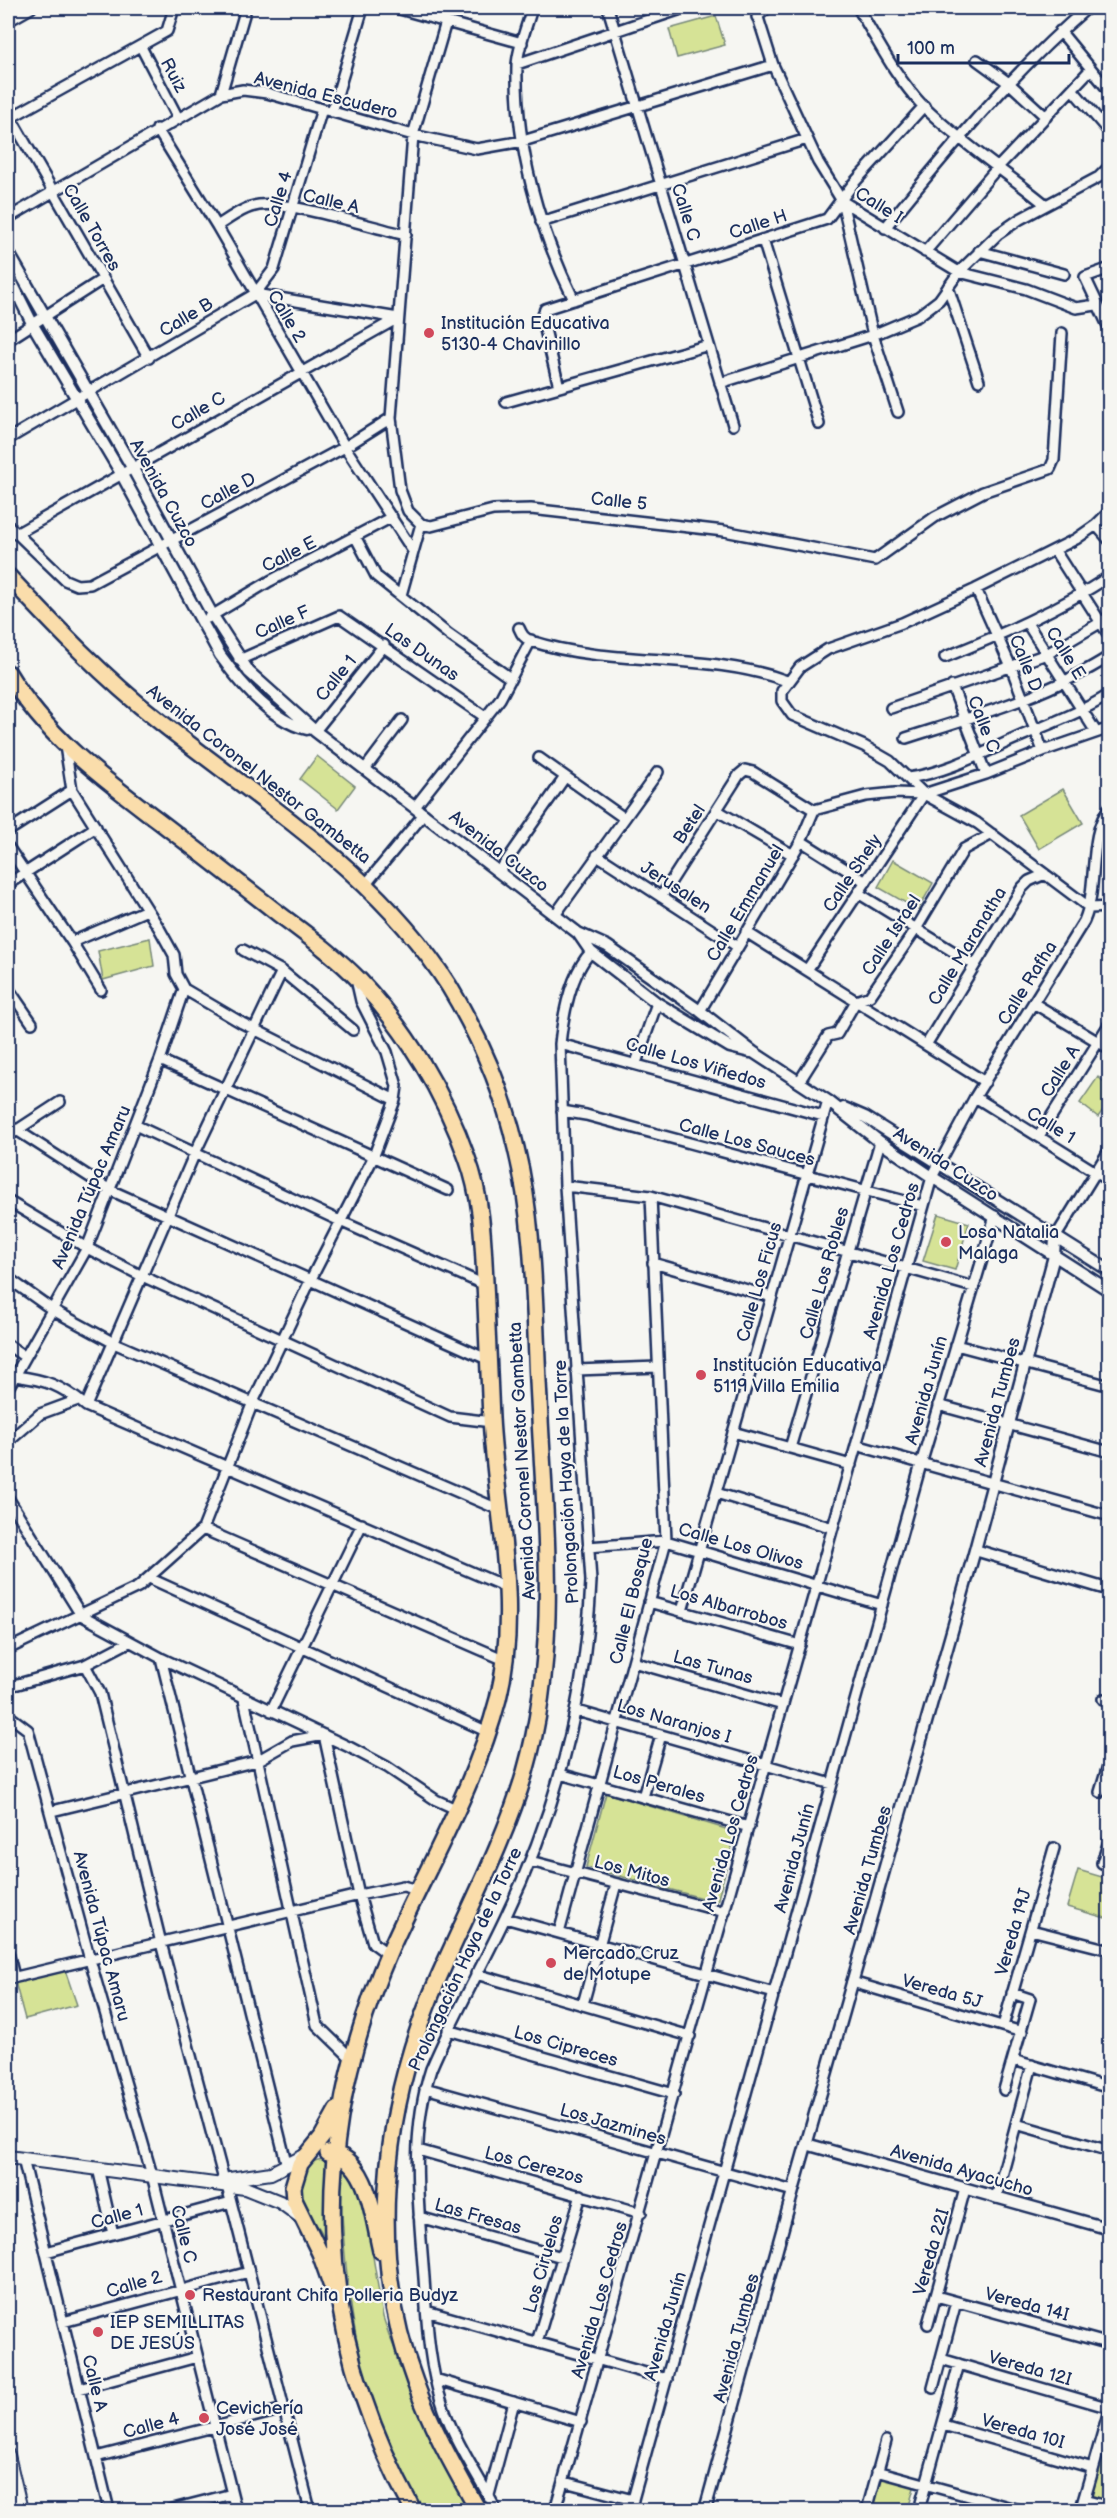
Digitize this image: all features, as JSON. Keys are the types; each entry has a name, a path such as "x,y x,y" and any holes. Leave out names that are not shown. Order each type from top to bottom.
{"highway":[{"name":"Avenida Coronel Nestor Gambetta","path":"8,576 71,644 126,693 315,840 366,884 417,941 464,1012 490,1067 516,1147 532,1255 549,1587 543,1684 525,1772 511,1814 431,1997 412,2048 400,2093 388,2162 386,2221 395,2319 415,2383 478,2511"},
{"name":"Avenida Coronel Nestor Gambetta","path":"8,673 26,703 64,746 307,935 355,976 402,1033 430,1077 470,1164 480,1204 492,1422 506,1587 505,1660 488,1732 458,1810 388,1954 351,2058 342,2096 335,2153 333,2236 340,2313 365,2406 394,2477 413,2511"},
{"path":"340,2313 320,2253 294,2200 293,2187 295,2175 334,2118 342,2096"},
{"path":"307,2155 335,2153 347,2159 358,2170 391,2289"},
{"path":"456,2469 490,2503"}],"main road":[{"path":"225,2183 256,2177 287,2166 307,2155"},
{"path":"8,2157 225,2183 263,2194 280,2202 305,2221"},
{"path":"8,2455 10,2477 21,2511"}],"street":[{"path":"8,21 32,8"},
{"path":"9,115 141,47 167,31 174,8"},
{"path":"221,94 246,8"},
{"path":"332,112 363,8"},
{"path":"396,8 522,43"},
{"path":"532,8 517,64 523,141 541,222 574,300"},
{"name":"Calle C","path":"608,8 732,425"},
{"path":"517,64 684,8"},
{"path":"756,12 767,8"},
{"path":"858,8 895,72 924,106 959,137 1046,205"},
{"path":"885,228 959,137 1060,31 1087,8"},
{"name":"Calle I","path":"756,12 773,65 827,181 842,201 959,272 1026,289 1076,308 1096,305"},
{"path":"401,595 421,524 408,511 400,490 391,418 398,318 413,135 446,22"},
{"path":"1060,31 1108,89"},
{"name":"Ruiz","path":"141,47 178,118"},
{"path":"977,60 1010,84 1046,117"},
{"name":"Avenida Escudero","path":"8,218 157,129 221,94 243,90 267,93 413,135 477,148 523,141 638,108 773,65"},
{"path":"925,252 999,166 1091,69"},
{"path":"1072,89 1110,133"},
{"name":"Calle H","path":"559,387 542,312 827,219 853,184 924,106"},
{"name":"Calle 4","path":"255,294 274,269 322,109"},
{"name":"Calle Torres","path":"9,115 149,358"},
{"name":"Calle 2","path":"157,129 217,225 345,447 413,551"},
{"path":"541,222 807,139"},
{"path":"720,383 873,335 918,316 939,300 959,272 979,251 1020,219 1099,177 1110,166"},
{"path":"842,201 873,335 898,412"},
{"name":"Calle A","path":"217,225 249,207 261,205 293,208 406,235"},
{"path":"763,240 819,424"},
{"path":"979,251 1064,274"},
{"name":"Avenida Cuzco","path":"8,252 133,469 213,616 239,660 257,681 315,730 578,933 607,946 700,1011 753,1053 828,1101 880,1142 1110,1291"},
{"path":"1110,268 1085,277 1096,305 1110,330"},
{"name":"Avenida Cuzco","path":"8,275 33,325 122,475 226,663 253,693 277,713 302,728 315,730"},
{"path":"8,340 103,279"},
{"path":"948,288 979,381"},
{"path":"255,294 398,318"},
{"name":"Calle B","path":"8,439 255,294"},
{"name":"Calle C","path":"16,534 133,469 301,370 398,318"},
{"name":"Calle 5","path":"421,524 431,526 494,510 531,509 714,529 875,560 935,517 983,492 1050,469 1054,460 1062,333"},
{"path":"506,402 709,345"},
{"name":"Calle D","path":"16,534 65,580 77,585 90,584 345,447 391,418"},
{"path":"1110,511 1096,525 1055,550 976,589 902,623 828,649 800,667 787,681 782,691 782,702 792,715 864,746 890,761 924,794 992,834 1090,908 1110,907"},
{"name":"Calle E","path":"201,621 270,581 392,518"},
{"path":"8,525 16,534"},
{"path":"1096,525 1110,540"},
{"path":"356,538 376,576 448,634 510,678"},
{"path":"1055,550 1081,594 1110,636"},
{"path":"945,657 1027,623 1110,576"},
{"name":"Calle D","path":"976,589 1011,667 1043,751"},
{"name":"Las Dunas","path":"339,616 485,717"},
{"name":"Calle F","path":"239,660 339,616"},
{"path":"891,708 1047,654 1110,617"},
{"name":"Calle E","path":"1027,623 1096,732"},
{"path":"519,628 522,636 531,640 638,659 708,665 771,675 787,681"},
{"path":"366,884 500,699 531,640"},
{"name":"Calle 1","path":"315,730 384,645"},
{"path":"906,738 1023,698 1064,681 1110,656"},
{"name":"Calle C","path":"952,686 986,774"},
{"path":"908,778 924,776 979,755 1082,710 1110,694"},
{"path":"365,769 402,720"},
{"path":"813,810 866,796 924,794 986,774 1110,728"},
{"path":"64,746 72,790 174,955 176,974 184,989 255,1029 395,1100"},
{"path":"538,758 624,819"},
{"name":"Betel","path":"661,897 739,775 745,770 753,772 813,810"},
{"path":"555,915 658,772"},
{"path":"499,872 565,777"},
{"path":"8,831 72,790"},
{"name":"Calle Shely","path":"807,970 924,794"},
{"name":"Calle Rafha","path":"938,1164 975,1098 1035,1004 1090,908 1099,827 1110,807"},
{"name":"Calle Emmanuel","path":"700,1011 801,841 813,810"},
{"path":"718,811 792,855"},
{"path":"8,884 96,827"},
{"name":"Calle Israel","path":"799,1082 828,1036 837,1034 856,1001 870,996 916,928 964,849 992,834"},
{"path":"801,841 866,882"},
{"path":"8,847 72,942 101,990"},
{"name":"Jerusalen","path":"597,855 738,947"},
{"name":"Calle Maranatha","path":"926,1045 1022,888 1029,881 1045,874"},
{"path":"858,893 975,965"},
{"path":"72,942 147,910"},
{"path":"746,932 985,1082"},
{"name":"Avenida Cuzco","path":"578,933 591,952 657,1003 730,1047 753,1053"},
{"path":"243,950 282,971 353,1030"},
{"name":"Prolongación Haya de la Torre","path":"496,2511 458,2442 441,2402 435,2379 426,2311 419,2217 418,2130 424,2088 448,2030 505,1918 530,1861 560,1774 577,1711 589,1618 588,1547 565,1186 560,1044 562,1027 581,963 591,952"},
{"path":"8,1442 40,1414 82,1403 114,1343 166,1215 282,971"},
{"path":"8,1649 138,1587 203,1528 253,1402 310,1281 373,1158 395,1100 397,1086 394,1074 377,1030 361,1001 355,976"},
{"path":"8,988 32,1023"},
{"name":"Avenida Túpac Amaru","path":"8,1388 87,1248 160,1060 184,989"},
{"path":"636,1063 657,1003"},
{"path":"1035,1004 1110,1049"},
{"name":"Calle A","path":"1039,1136 1110,1023"},
{"name":"Calle Los Viñedos","path":"560,1044 823,1116"},
{"path":"160,1060 448,1190"},
{"name":"Calle 1","path":"975,1098 1110,1181"},
{"name":"Avenida Cuzco","path":"828,1101 865,1117 1110,1271"},
{"name":"Calle Los Ficus","path":"682,1611 828,1101"},
{"path":"60,1102 11,1132 110,1190 489,1360"},
{"name":"Calle Los Sauces","path":"562,1111 586,1114 923,1206"},
{"path":"135,1125 194,1155 485,1285"},
{"name":"Calle Los Robles","path":"790,1448 880,1142"},
{"path":"1055,1238 1110,1149"},
{"name":"Avenida Los Cedros","path":"555,2511 641,2213 923,1206 938,1164"},
{"path":"565,1186 651,1196 973,1287"},
{"name":"Calle El Bosque","path":"559,1933 666,1542 651,1196"},
{"path":"8,1201 87,1248 282,1341 450,1417 492,1422"},
{"name":"Avenida Junín","path":"630,2511 921,1464 995,1216"},
{"name":"Avenida Tumbes","path":"705,2511 806,2144 975,1550 1054,1256 1055,1238"},
{"path":"653,1263 772,1297"},
{"path":"8,1278 54,1310 114,1343 500,1510"},
{"path":"8,1345 25,1357"},
{"path":"957,1345 1110,1386"},
{"path":"576,1370 658,1367"},
{"path":"15,1376 45,1380 66,1390 82,1403 506,1587"},
{"path":"938,1404 1110,1452"},
{"path":"733,1432 851,1466"},
{"path":"856,1445 1110,1516"},
{"path":"716,1493 833,1528"},
{"path":"8,1498 81,1615 161,1658 387,1767 436,1800 458,1810"},
{"path":"271,1711 362,1524"},
{"path":"203,1528 505,1660"},
{"name":"Calle Los Olivos","path":"588,1547 666,1542 882,1605"},
{"path":"975,1550 1110,1590"},
{"path":"149,1578 488,1732"},
{"name":"Los Albarrobos","path":"649,1602 800,1645"},
{"path":"8,1685 85,1665 129,1642"},
{"path":"161,1658 226,1928 287,2166"},
{"name":"Las Tunas","path":"633,1662 783,1705"},
{"path":"85,1665 100,1693 161,1943 231,2202 310,2511"},
{"path":"244,1699 317,2025 351,2058"},
{"name":"Los Naranjos I","path":"577,1711 832,1784"},
{"name":"Avenida Túpac Amaru","path":"8,1715 28,1730 52,1811 90,1960 152,2175"},
{"path":"52,1811 257,1761 292,1741 324,1735"},
{"path":"324,1735 359,1895 373,1943 388,1954"},
{"path":"643,1797 661,1735"},
{"path":"1100,1792 1109,1762"},
{"name":"Los Perales","path":"560,1774 749,1827"},
{"path":"1102,1863 1110,1838"},
{"name":"Vereda 19J","path":"1003,2026 1054,1848"},
{"name":"Los Mitos","path":"530,1861 725,1912"},
{"path":"583,2004 616,1884"},
{"path":"8,1952 11,1978 359,1895 403,1886 418,1890"},
{"path":"505,1918 774,1993"},
{"path":"1030,1930 1110,1950"},
{"path":"476,1974 690,2036"},
{"name":"Vereda 5J","path":"852,1982 1022,2031"},
{"path":"1004,2090 1030,1999 1012,1993"},
{"name":"Los Cipreces","path":"448,2030 674,2094"},
{"path":"1013,2060 1110,2088"},
{"path":"996,2198 1032,2065"},
{"name":"Los Jazmines","path":"424,2088 793,2191"},
{"path":"1016,2124 1110,2151"},
{"name":"Avenida Ayacucho","path":"806,2144 1110,2229"},
{"name":"Los Cerezos","path":"418,2150 641,2213"},
{"name":"Calle A","path":"23,2158 109,2511"},
{"path":"98,2168 113,2234"},
{"name":"Calle C","path":"152,2175 236,2511"},
{"name":"Vereda 22I","path":"928,2324 965,2189"},
{"name":"Los Ciruelos","path":"537,2342 581,2195"},
{"name":"Calle 1","path":"46,2252 231,2202"},
{"name":"Las Fresas","path":"419,2217 562,2257"},
{"name":"Calle 2","path":"63,2322 180,2288 249,2272"},
{"name":"Vereda 14I","path":"936,2296 1110,2344"},
{"path":"933,2388 956,2302"},
{"path":"426,2311 667,2379"},
{"path":"79,2389 197,2357"},
{"name":"Vereda 12I","path":"941,2359 1110,2409"},
{"path":"919,2511 959,2364"},
{"path":"435,2379 581,2422"},
{"path":"490,2503 514,2402"},
{"name":"Calle 4","path":"96,2457 284,2409"},
{"path":"1110,2409 1106,2438 1093,2468 1083,2505 1110,2507"},
{"name":"Vereda 10I","path":"943,2425 1093,2468"},
{"path":"867,2511 886,2441"},
{"path":"877,2471 1019,2511"},
{"path":"565,2482 633,2500"},
{"path":"170,2511 232,2494"}],"green space":[{"path":"716,16 725,45 677,58 669,29"},
{"path":"317,756 355,786 338,809 300,779"},
{"path":"1063,789 1083,823 1039,849 1019,815"},
{"path":"893,860 933,883 918,910 878,887"},
{"path":"150,938 154,966 103,980 98,951"},
{"path":"1098,1077 1109,1086 1109,1102 1098,1117 1080,1103"},
{"name":"Losa Natalia Malaga","path":"938,1214 969,1223 955,1270 923,1261"},
{"path":"606,1793 736,1832 717,1902 586,1867"},
{"path":"1078,1870 1109,1879 1109,1919 1067,1907"},
{"path":"65,1970 77,2005 25,2019 15,1982"},
{"path":"324,2159 329,2161 331,2254 319,2228 303,2209 299,2190 304,2169 309,2164"},
{"path":"340,2162 349,2168 362,2190 383,2317 389,2335 438,2452 472,2510 419,2510 383,2436 363,2370 350,2301 343,2231"},
{"path":"1104,2441 1109,2442 1109,2504 1087,2498"},
{"path":"881,2474 915,2484 908,2510 871,2510"}],"place":[{"name":"Institución Educativa 5130-4 Chavinillo","path":"429,333"},
{"name":"Losa Natalia Malaga","path":"946,1242"},
{"name":"Institución Educativa 5119 Villa Emilia","path":"701,1375"},
{"name":"Mercado Cruz de Motupe","path":"551,1963"},
{"name":"Restaurant Chifa Polleria Budyz","path":"190,2295"},
{"name":"IEP SEMILLITAS DE JESÚS","path":"98,2332"},
{"name":"Cevichería José José","path":"204,2418"}]}
